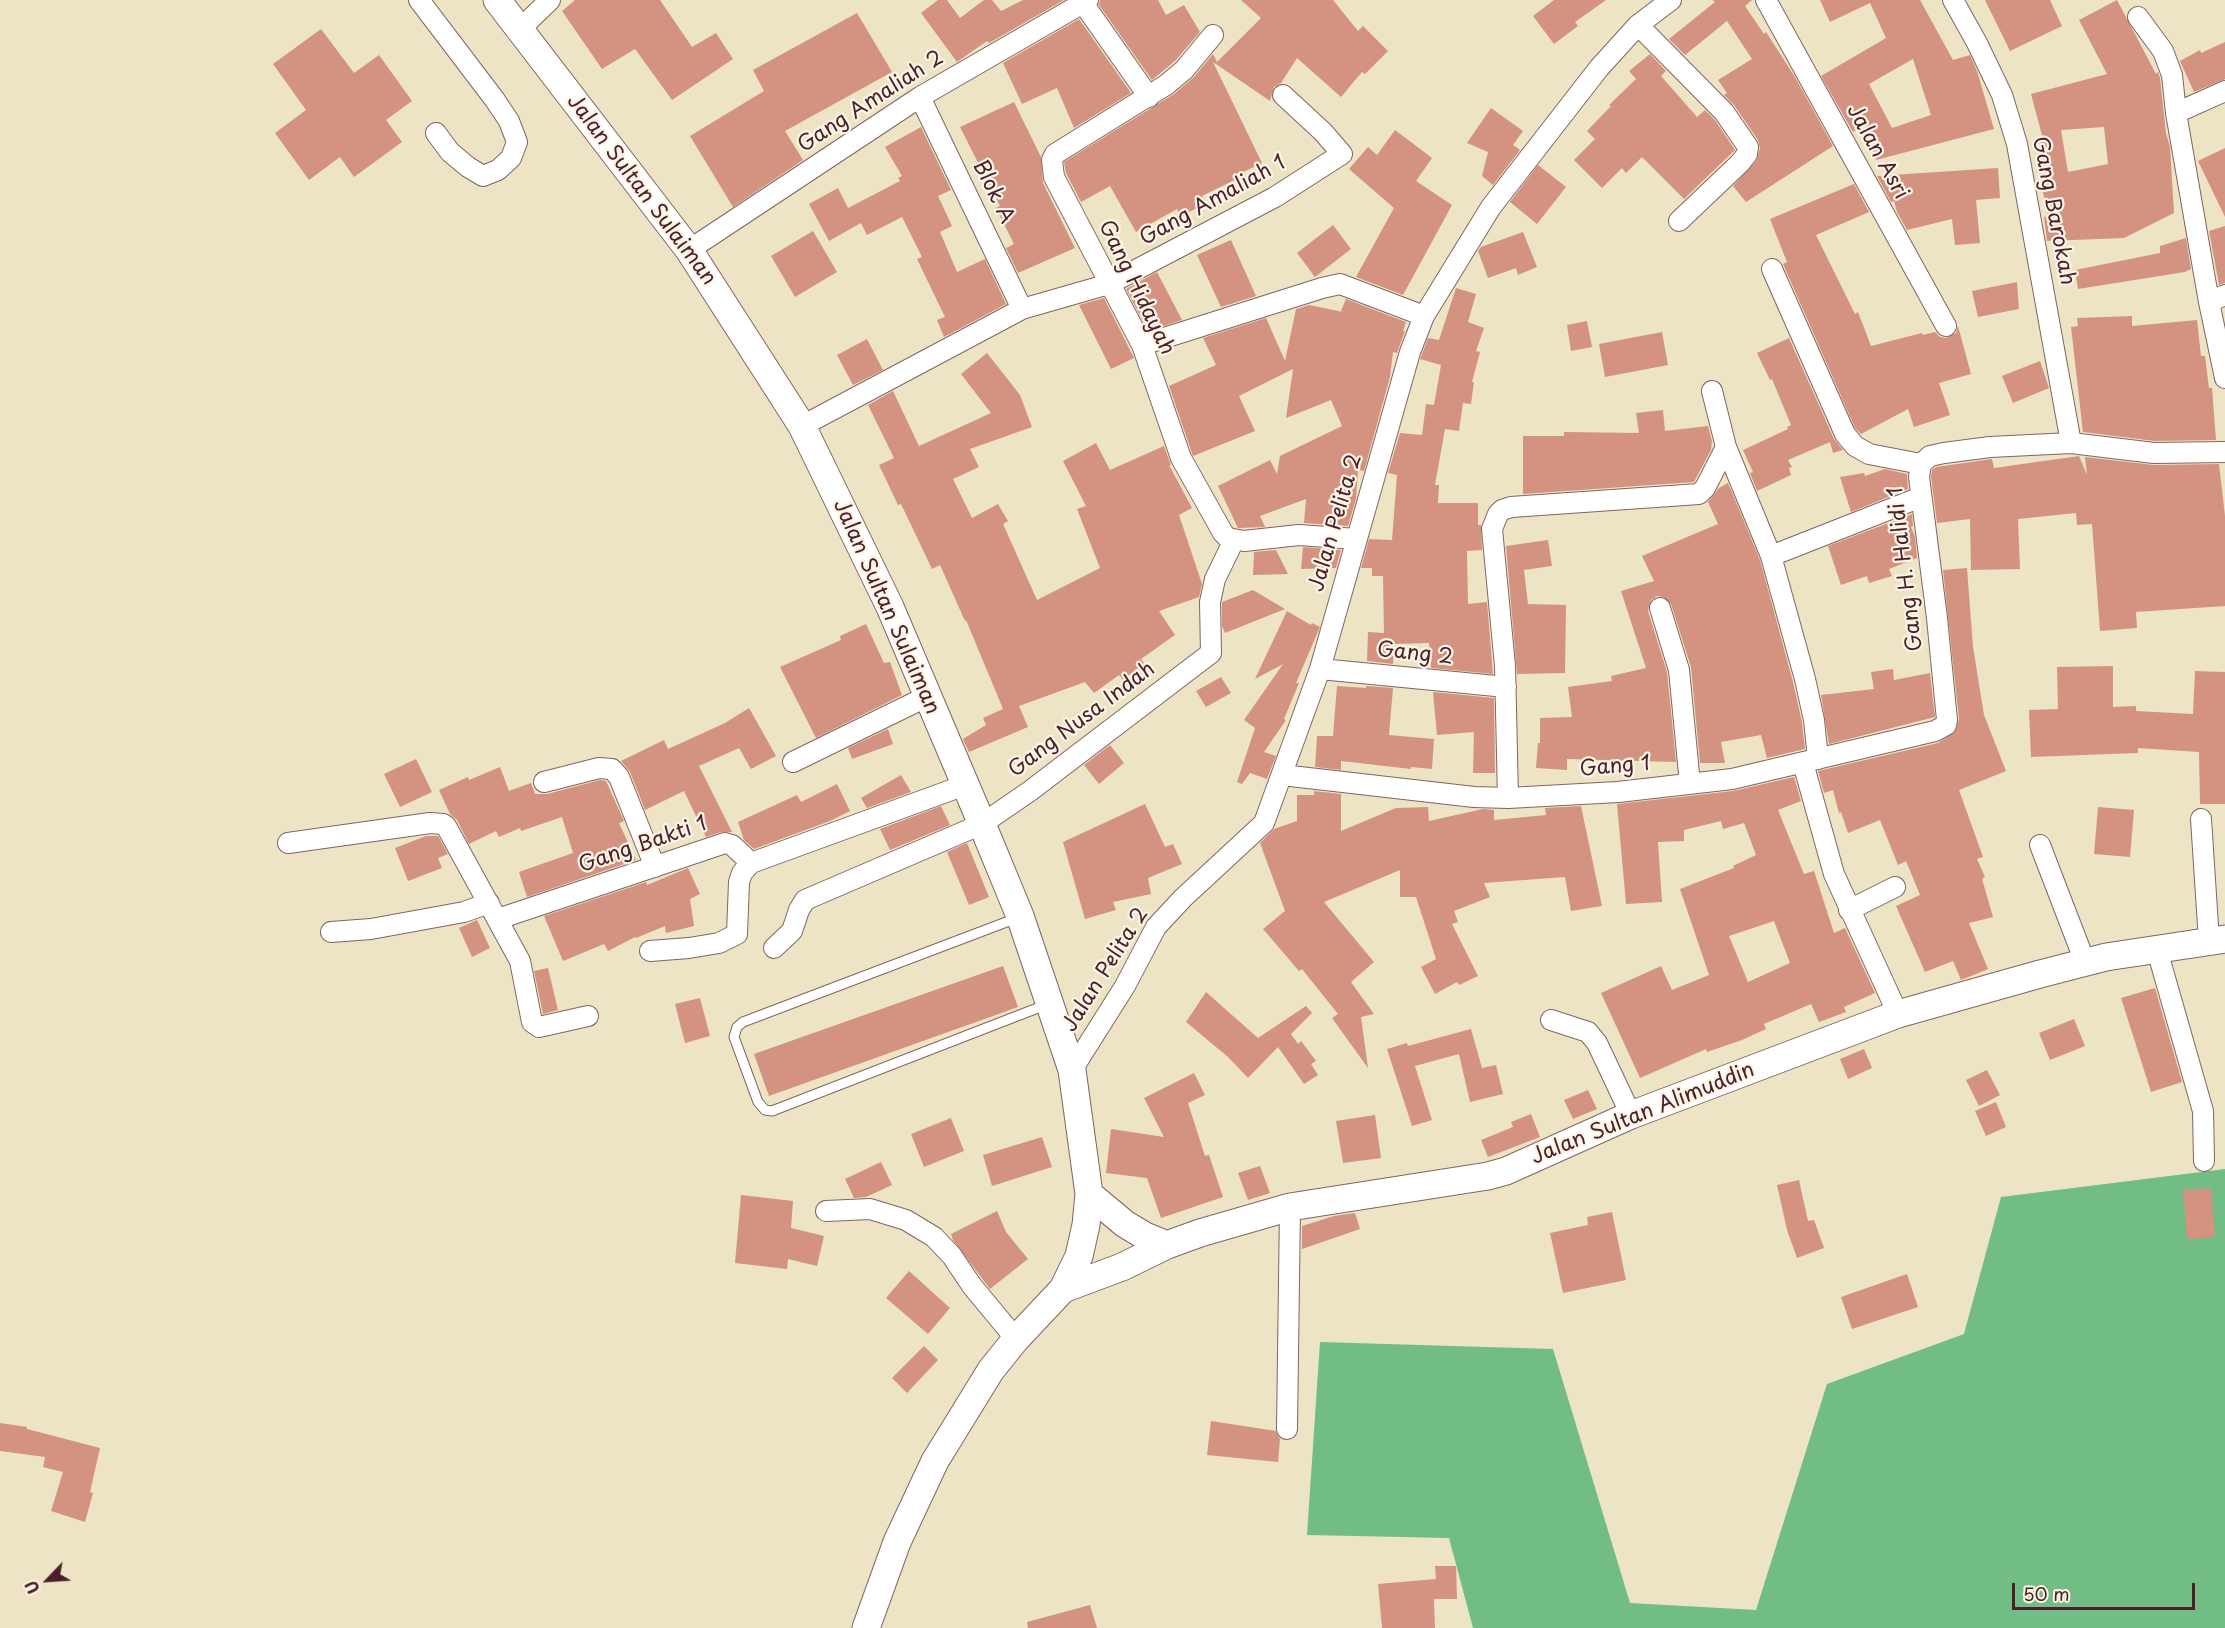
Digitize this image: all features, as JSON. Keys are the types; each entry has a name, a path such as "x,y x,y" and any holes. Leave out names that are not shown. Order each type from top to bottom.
{"main road":[{"name":"Jalan Sultan Sulaiman","path":"497,0 603,135 689,250 802,426 890,606 1020,916 1072,1070 1089,1194 1086,1225 1079,1256 1063,1289"},
{"name":"Jalan Sultan Alimuddin","path":"1063,1289 1122,1268 1167,1245 1200,1233 1290,1207 1506,1171 1631,1115 1898,1014 2085,962 2217,940"},
{"path":"1089,1194 1125,1224 1167,1245"},
{"path":"866,1628 897,1542 935,1461 991,1370 1016,1339 1063,1289"}],"street":[{"path":"418,0 495,100 509,121 517,142 511,158 498,170 483,176 468,168 450,152 435,133"},
{"path":"519,30 550,0"},
{"name":"Jalan Pelita 2","path":"1072,1070 1125,986 1156,927 1183,898 1264,823 1320,669 1410,352 1424,316 1491,207 1599,68 1638,25 1669,0"},
{"name":"Jalan Asri","path":"1766,0 1946,326"},
{"name":"Gang Barokah","path":"1953,0 2002,95 2017,144 2071,442"},
{"path":"1086,2 1149,97"},
{"name":"Gang Amaliah 2","path":"689,250 920,97 1086,2"},
{"path":"2138,17 2163,51 2172,75 2176,113 2217,299 2225,378"},
{"path":"1638,25 1725,112 1748,147 1747,154 1740,163 1679,221"},
{"name":"Gang Hidayah","path":"1213,35 1184,69 1149,97 1064,149 1052,159 1054,177 1142,345 1181,458 1219,527 1228,538 1234,540"},
{"path":"2176,113 2225,91"},
{"name":"Gang Amaliah 1","path":"802,426 1022,309 1109,284 1275,197 1342,154 1323,132 1283,95"},
{"name":"Blok A","path":"920,97 1022,309"},
{"path":"1772,269 1845,434 1855,446 1869,454 1921,464"},
{"path":"1142,345 1340,284 1424,316"},
{"path":"1712,392 1726,447 1771,556 1805,680 1814,720 1811,761 1828,856 1849,910 1898,1014"},
{"name":"Gang H. Halidi 1","path":"1946,725 1938,629 1919,477 1921,464 1930,456 1944,453 1990,447 2071,442 2154,453 2225,452"},
{"path":"1508,798 1506,687 1492,529 1495,520 1502,510 1511,507 1699,494 1705,488 1726,447"},
{"path":"1771,556 1921,497"},
{"path":"1234,540 1299,535 1357,538"},
{"name":"Gang Nusa Indah","path":"774,948 792,931 798,910 805,900 982,824 1030,791 1211,652 1210,602 1215,579 1234,540"},
{"path":"1660,608 1679,670 1690,784"},
{"name":"Gang 2","path":"1320,669 1506,687"},
{"path":"793,762 928,696"},
{"name":"Gang 1","path":"1282,775 1474,797 1508,798 1618,792 1732,780 1935,731 1946,725"},
{"path":"544,782 599,768 612,769 619,777 655,867"},
{"path":"650,951 719,943 737,934 739,882 742,873 751,863 965,784"},
{"path":"2201,819 2217,940"},
{"path":"288,843 443,824 494,911 520,962 534,1024 539,1026 588,1016"},
{"name":"Gang Bakti 1","path":"331,933 371,930 464,912 494,911 655,867 725,843 732,845 751,863"},
{"path":"2040,845 2085,962"},
{"path":"1849,910 1895,887"},
{"path":"2157,950 2203,1111 2204,1161"},
{"path":"1551,1020 1588,1032 1597,1043 1631,1115"},
{"path":"1287,1428 1290,1207"},
{"path":"826,1211 870,1209 906,1220 934,1237 952,1256 972,1286 1016,1339"}],"lane":[{"path":"1020,916 743,1022 736,1027 734,1037 758,1102 765,1110 772,1111 1050,1004"}],"green space":[{"path":"2225,1169 2225,1628 1473,1628 1449,1538 1307,1535 1320,1342 1553,1349 1630,1603 1756,1610 1827,1384 1964,1334 2001,1197"}],"building":[{"path":"575,0 660,0 692,47 716,33 733,59 672,100 635,49 602,69 562,11"},
{"path":"938,0 947,0 960,18 984,0 992,0 1001,11 1023,0 1064,0 989,43 987,41 957,62 921,13"},
{"path":"1100,0 1158,0 1166,15 1184,5 1200,32 1175,61 1152,80 1099,5"},
{"path":"1241,0 1333,0 1358,31 1363,26 1388,51 1365,74 1362,72 1341,97 1297,58 1281,83 1274,87 1270,101 1213,62 1262,163 1239,174 1241,177 1202,196 1206,204 1180,216 1177,209 1136,232 1110,186 1081,202 1066,173 1064,162 1174,94 1193,78 1213,54 1217,62 1261,18"},
{"path":"1554,0 1606,0 1575,22 1578,26 1554,44 1533,16"},
{"path":"1713,0 1752,0 1745,6 1764,34 1766,32 1795,77 1833,146 1746,202 1733,186 1756,161 1760,148 1758,140 1734,105 1724,95 1727,93 1718,80 1752,59 1727,21 1685,55 1669,39 1715,2"},
{"path":"1820,0 1920,0 1953,60 1970,55 1994,129 1876,160 1865,124 1853,132 1821,76 1886,38 1870,3 1830,22","holes":["1913,59 1931,115 1892,128 1869,84"]},
{"path":"1985,0 2050,0 2062,26 2010,51"},
{"path":"2117,0 2156,74 2158,72 2170,147 2174,213 2124,238 2047,241 2044,217 2048,216 2040,177 2044,176 2039,140 2043,139 2031,94 2107,74 2079,20","holes":["2104,127 2108,164 2068,172 2061,130"]},
{"path":"857,13 892,72 785,131 803,160 733,207 690,136 764,91 753,70"},
{"path":"1079,19 1131,93 1074,128 1057,88 1022,104 1003,63"},
{"path":"321,29 354,73 379,55 412,101 386,120 402,142 354,177 340,157 309,180 275,133 306,110 273,64"},
{"path":"2225,42 2225,79 2194,92 2180,61 2200,50 2201,53"},
{"path":"1650,54 1666,71 1661,76 1697,117 1705,110 1715,120 1735,150 1684,199 1642,157 1626,173 1622,168 1602,188 1574,160 1595,139 1587,131 1611,106 1609,105 1636,79 1629,71"},
{"path":"1014,102 1041,157 1043,183 1075,248 1018,273 1006,248 1014,244 996,208 1000,206 960,127"},
{"path":"1491,108 1523,131 1513,145 1520,150 1493,185 1482,176 1488,152 1467,143"},
{"path":"921,127 951,190 938,196 952,226 940,232 957,272 985,259 1006,304 944,337 937,320 945,317 917,259 922,257 902,217 867,235 861,223 829,241 809,204 838,188 848,208 900,181 898,178 902,176 885,147"},
{"path":"1395,130 1432,158 1416,181 1452,205 1403,295 1356,277 1394,208 1349,169 1368,147 1377,155"},
{"path":"2225,148 2225,217 2198,161"},
{"path":"1538,165 1566,187 1537,224 1510,202"},
{"path":"1998,168 2000,198 1976,200 1980,243 1955,245 1952,219 1907,230 1894,201 1891,202 1877,176"},
{"path":"1854,184 1869,212 1816,235 1855,314 1858,312 1871,346 1922,333 1923,335 1935,332 1940,337 1946,338 1956,333 1958,326 1971,374 1939,383 1950,415 1914,427 1908,409 1861,434 1855,428 1783,264 1787,262 1770,219"},
{"path":"1333,225 1351,249 1315,277 1297,253"},
{"path":"2225,226 2225,283 2219,285 2209,231"},
{"path":"813,231 837,272 795,297 771,256"},
{"path":"1523,232 1537,267 1518,275 1516,268 1488,278 1478,251 1481,247"},
{"path":"2186,238 2191,269 2185,272 2078,289 2075,270 2160,253 2160,246"},
{"path":"1231,240 1256,296 1221,307 1197,255"},
{"path":"1157,272 1182,320 1148,331 1126,289"},
{"path":"2017,282 2019,309 1978,317 1972,291"},
{"path":"1456,288 1476,294 1468,322 1484,328 1476,351 1480,352 1472,382 1474,382 1471,404 1463,403 1459,431 1445,429 1435,485 1439,485 1438,503 1478,503 1478,525 1481,525 1482,550 1467,551 1468,604 1487,602 1493,674 1431,668 1429,643 1394,644 1393,664 1367,661 1368,632 1384,633 1383,576 1372,576 1372,568 1361,568 1369,539 1392,540 1397,475 1388,473 1400,433 1422,435 1426,404 1434,405 1441,365 1420,359 1428,338 1439,340"},
{"path":"1104,298 1134,358 1111,369 1079,305"},
{"path":"1346,299 1406,322 1397,353 1393,352 1390,377 1364,471 1358,470 1356,499 1348,526 1304,523 1306,499 1260,516 1265,527 1238,528 1218,486 1270,460 1277,474 1280,456 1342,426 1331,400 1286,418 1293,369 1239,396 1255,431 1193,456 1169,386 1216,365 1203,338 1266,318 1285,361 1296,309 1309,305 1343,312 1341,311"},
{"path":"2132,316 2132,326 2197,320 2201,356 2205,356 2209,388 2212,388 2216,440 2155,441 2083,432 2071,327 2078,326 2077,318"},
{"path":"1587,321 1592,347 1571,351 1567,325"},
{"path":"1662,332 1668,365 1605,377 1599,344"},
{"path":"1789,338 1834,439 1843,450 1833,453 1830,442 1788,460 1792,467 1789,468 1791,475 1757,491 1750,473 1753,472 1743,450 1788,429 1787,427 1791,425 1772,379 1770,380 1757,353"},
{"path":"867,339 883,370 853,385 837,355"},
{"path":"987,353 1020,395 1032,427 970,449 979,467 953,479 972,518 998,504 1008,521 1003,524 1037,600 1100,568 1077,509 1086,506 1063,461 1096,443 1110,470 1164,446 1171,465 1169,465 1192,508 1179,515 1202,584 1199,597 1159,611 1175,635 1141,659 1144,663 1123,680 1119,675 1094,693 1085,682 1019,706 1028,727 969,752 963,739 986,725 983,718 1003,709 940,565 932,569 901,504 898,505 879,465 894,458 868,405 893,391 919,446 991,413 961,374"},
{"path":"2040,361 2049,388 2013,403 2002,376"},
{"path":"1663,410 1665,431 1708,426 1712,441 1711,450 1694,482 1523,494 1523,436 1564,436 1564,432 1639,433 1636,413"},
{"path":"2079,456 2087,475 2085,457 2154,465 2219,464 2225,516 2225,606 2136,612 2137,628 2100,631 2092,524 2077,525 2076,513 2018,519 2020,569 1971,570 1970,519 1937,523 1931,477 1932,470 1936,467 1992,459 1994,468"},
{"path":"1885,469 1907,474 1908,489 1851,512 1840,477 1864,473 1865,476"},
{"path":"1728,483 1760,560 1793,682 1802,722 1805,749 1767,758 1761,735 1721,742 1725,763 1700,763 1691,667 1671,604 1663,597 1657,596 1651,600 1648,611 1667,672 1676,762 1567,759 1567,770 1536,768 1538,743 1540,743 1540,718 1572,717 1568,687 1612,681 1611,676 1646,668 1621,591 1654,581 1642,556 1718,524 1708,502 1719,488"},
{"path":"1912,514 1913,526 1911,527 1915,537 1917,558 1889,569 1892,576 1869,583 1867,576 1841,585 1828,546"},
{"path":"1548,540 1552,566 1524,570 1528,604 1566,605 1565,673 1517,674 1506,546"},
{"path":"1303,547 1341,550 1336,568 1301,569"},
{"path":"1276,550 1288,574 1253,575 1254,552"},
{"path":"1967,568 1973,647 1984,715 2006,771 1959,790 1983,857 1977,859 1985,877 1982,879 1993,917 1969,923 1988,969 1961,980 1953,961 1925,972 1896,906 1920,895 1906,861 1898,865 1880,820 1848,833 1841,812 1839,813 1833,790 1824,793 1818,771 1938,743 1955,732 1959,719 1943,570"},
{"path":"1253,590 1285,609 1225,633 1222,626 1222,602"},
{"path":"1287,611 1311,625 1312,623 1320,627 1296,683 1299,683 1284,719 1286,720 1264,752 1276,756 1267,779 1250,773 1242,784 1237,782 1255,728 1244,720 1283,664 1255,679"},
{"path":"866,624 884,663 890,662 902,695 816,738 780,667 841,640 840,636"},
{"path":"2113,666 2113,707 2136,706 2136,711 2193,714 2195,671 2225,672 2225,804 2200,804 2199,752 2138,748 2138,753 2031,757 2029,710 2058,709 2057,667"},
{"path":"1893,669 1894,680 1930,673 1935,717 1829,744 1821,695 1874,689 1871,672"},
{"path":"1221,677 1231,693 1206,707 1196,691"},
{"path":"1337,686 1393,688 1389,735 1434,739 1432,769 1411,767 1411,769 1341,761 1341,770 1315,767 1317,736 1333,736"},
{"path":"1433,692 1494,698 1495,773 1473,773 1474,732 1437,735"},
{"path":"749,708 776,756 751,769 739,748 699,766 732,832 721,832 706,837 684,791 645,810 630,772 621,761 664,740 668,749 725,723"},
{"path":"888,729 893,744 852,759 848,748"},
{"path":"1110,745 1124,763 1099,784 1084,765"},
{"path":"416,759 432,792 400,807 384,774"},
{"path":"500,767 509,791 531,783 535,794 547,794 600,780 606,781 624,821 619,823 636,860 527,897 519,872 573,853 562,817 521,831 520,828 499,837 496,831 469,844 457,820 450,814 439,790 468,777 469,780"},
{"path":"901,775 911,792 867,808 861,798"},
{"path":"1794,777 1801,801 1778,810 1804,874 1814,871 1834,933 1845,928 1875,993 1844,1007 1846,1012 1819,1022 1811,1004 1764,1024 1766,1029 1742,1040 1707,1052 1706,1049 1640,1078 1601,993 1661,966 1672,990 1709,975 1680,889 1734,868 1733,866 1756,855 1744,823 1723,829 1721,821 1684,830 1684,841 1658,842 1662,902 1626,904 1617,804 1733,791","holes":["1774,921 1790,963 1748,982 1729,936"]},
{"path":"837,784 850,811 830,821 754,849 744,840 738,822 797,795 801,802"},
{"path":"1314,791 1341,794 1341,831 1396,808 1428,807 1429,821 1483,809 1494,810 1494,820 1546,815 1545,808 1581,806 1602,906 1571,911 1565,877 1484,883 1490,897 1454,911 1458,922 1452,924 1478,976 1459,985 1457,982 1435,994 1421,967 1436,959 1416,897 1400,897 1400,870 1324,902 1374,962 1351,982 1374,1014 1361,1017 1368,1068 1332,1018 1338,1014 1302,969 1299,971 1263,929 1285,911 1260,843 1274,829 1297,821 1297,795 1314,795"},
{"path":"1145,804 1165,847 1173,844 1182,864 1148,878 1151,894 1113,902 1116,910 1085,919 1063,842"},
{"path":"941,806 950,825 890,850 880,829"},
{"path":"2098,807 2134,810 2130,857 2094,854"},
{"path":"426,836 438,836 448,854 438,858 442,868 408,881 395,848"},
{"path":"967,843 989,897 969,905 947,852"},
{"path":"688,868 700,894 690,899 694,926 666,933 665,926 635,937 608,951 604,944 563,961 544,916 646,882 647,885"},
{"path":"477,920 490,948 472,957 459,928"},
{"path":"1003,966 1018,1007 769,1096 754,1054"},
{"path":"548,968 558,1010 543,1014 534,971"},
{"path":"2155,988 2182,1082 2151,1092 2121,998"},
{"path":"1206,992 1258,1038 1306,1006 1312,1013 1291,1034 1298,1044 1301,1041 1316,1061 1311,1064 1318,1075 1304,1084 1278,1047 1248,1078 1228,1057 1186,1022"},
{"path":"700,998 710,1036 685,1043 675,1004"},
{"path":"2074,1019 2085,1046 2050,1060 2039,1033"},
{"path":"1471,1029 1482,1068 1496,1065 1503,1094 1470,1102 1459,1054 1415,1066 1432,1120 1412,1126 1387,1049 1407,1043 1408,1046"},
{"path":"1864,1049 1872,1068 1848,1079 1840,1059"},
{"path":"1987,1070 2000,1095 1979,1106 1966,1080"},
{"path":"1194,1073 1205,1095 1188,1103 1205,1156 1209,1155 1223,1197 1161,1218 1147,1178 1106,1173 1111,1129 1164,1137 1144,1098"},
{"path":"1588,1090 1597,1109 1573,1119 1564,1100"},
{"path":"1996,1102 2006,1127 1986,1136 1975,1111"},
{"path":"1531,1114 1540,1137 1488,1157 1481,1140 1513,1127 1511,1122"},
{"path":"1375,1115 1381,1158 1343,1163 1336,1121"},
{"path":"951,1118 964,1151 924,1167 911,1134"},
{"path":"1042,1137 1052,1167 992,1186 983,1155"},
{"path":"881,1162 892,1185 866,1197 854,1198 845,1179"},
{"path":"1260,1166 1270,1193 1248,1200 1238,1173"},
{"path":"1799,1180 1808,1221 1814,1220 1824,1248 1797,1258 1787,1230 1777,1185"},
{"path":"2211,1188 2215,1237 2187,1239 2183,1190"},
{"path":"741,1195 793,1201 791,1228 824,1236 817,1266 788,1259 787,1269 735,1263"},
{"path":"997,1211 1006,1232 1028,1259 990,1289 953,1240 951,1234"},
{"path":"1612,1212 1626,1280 1563,1293 1550,1233 1588,1225 1587,1217"},
{"path":"1355,1213 1360,1229 1302,1249 1302,1226 1334,1216"},
{"path":"909,1271 950,1308 928,1334 886,1298"},
{"path":"1907,1274 1918,1307 1852,1329 1841,1297"},
{"path":"924,1346 938,1360 907,1393 892,1378"},
{"path":"1211,1421 1276,1431 1280,1439 1278,1462 1207,1455"},
{"path":"0,1423 27,1427 27,1429 100,1448 90,1492 93,1493 85,1522 51,1511 63,1472 43,1467 45,1457 0,1451"},
{"path":"1435,1566 1456,1566 1457,1599 1434,1599 1435,1628 1382,1628 1378,1584 1436,1579"},
{"path":"1090,1605 1097,1628 1028,1628 1027,1622"}]}
